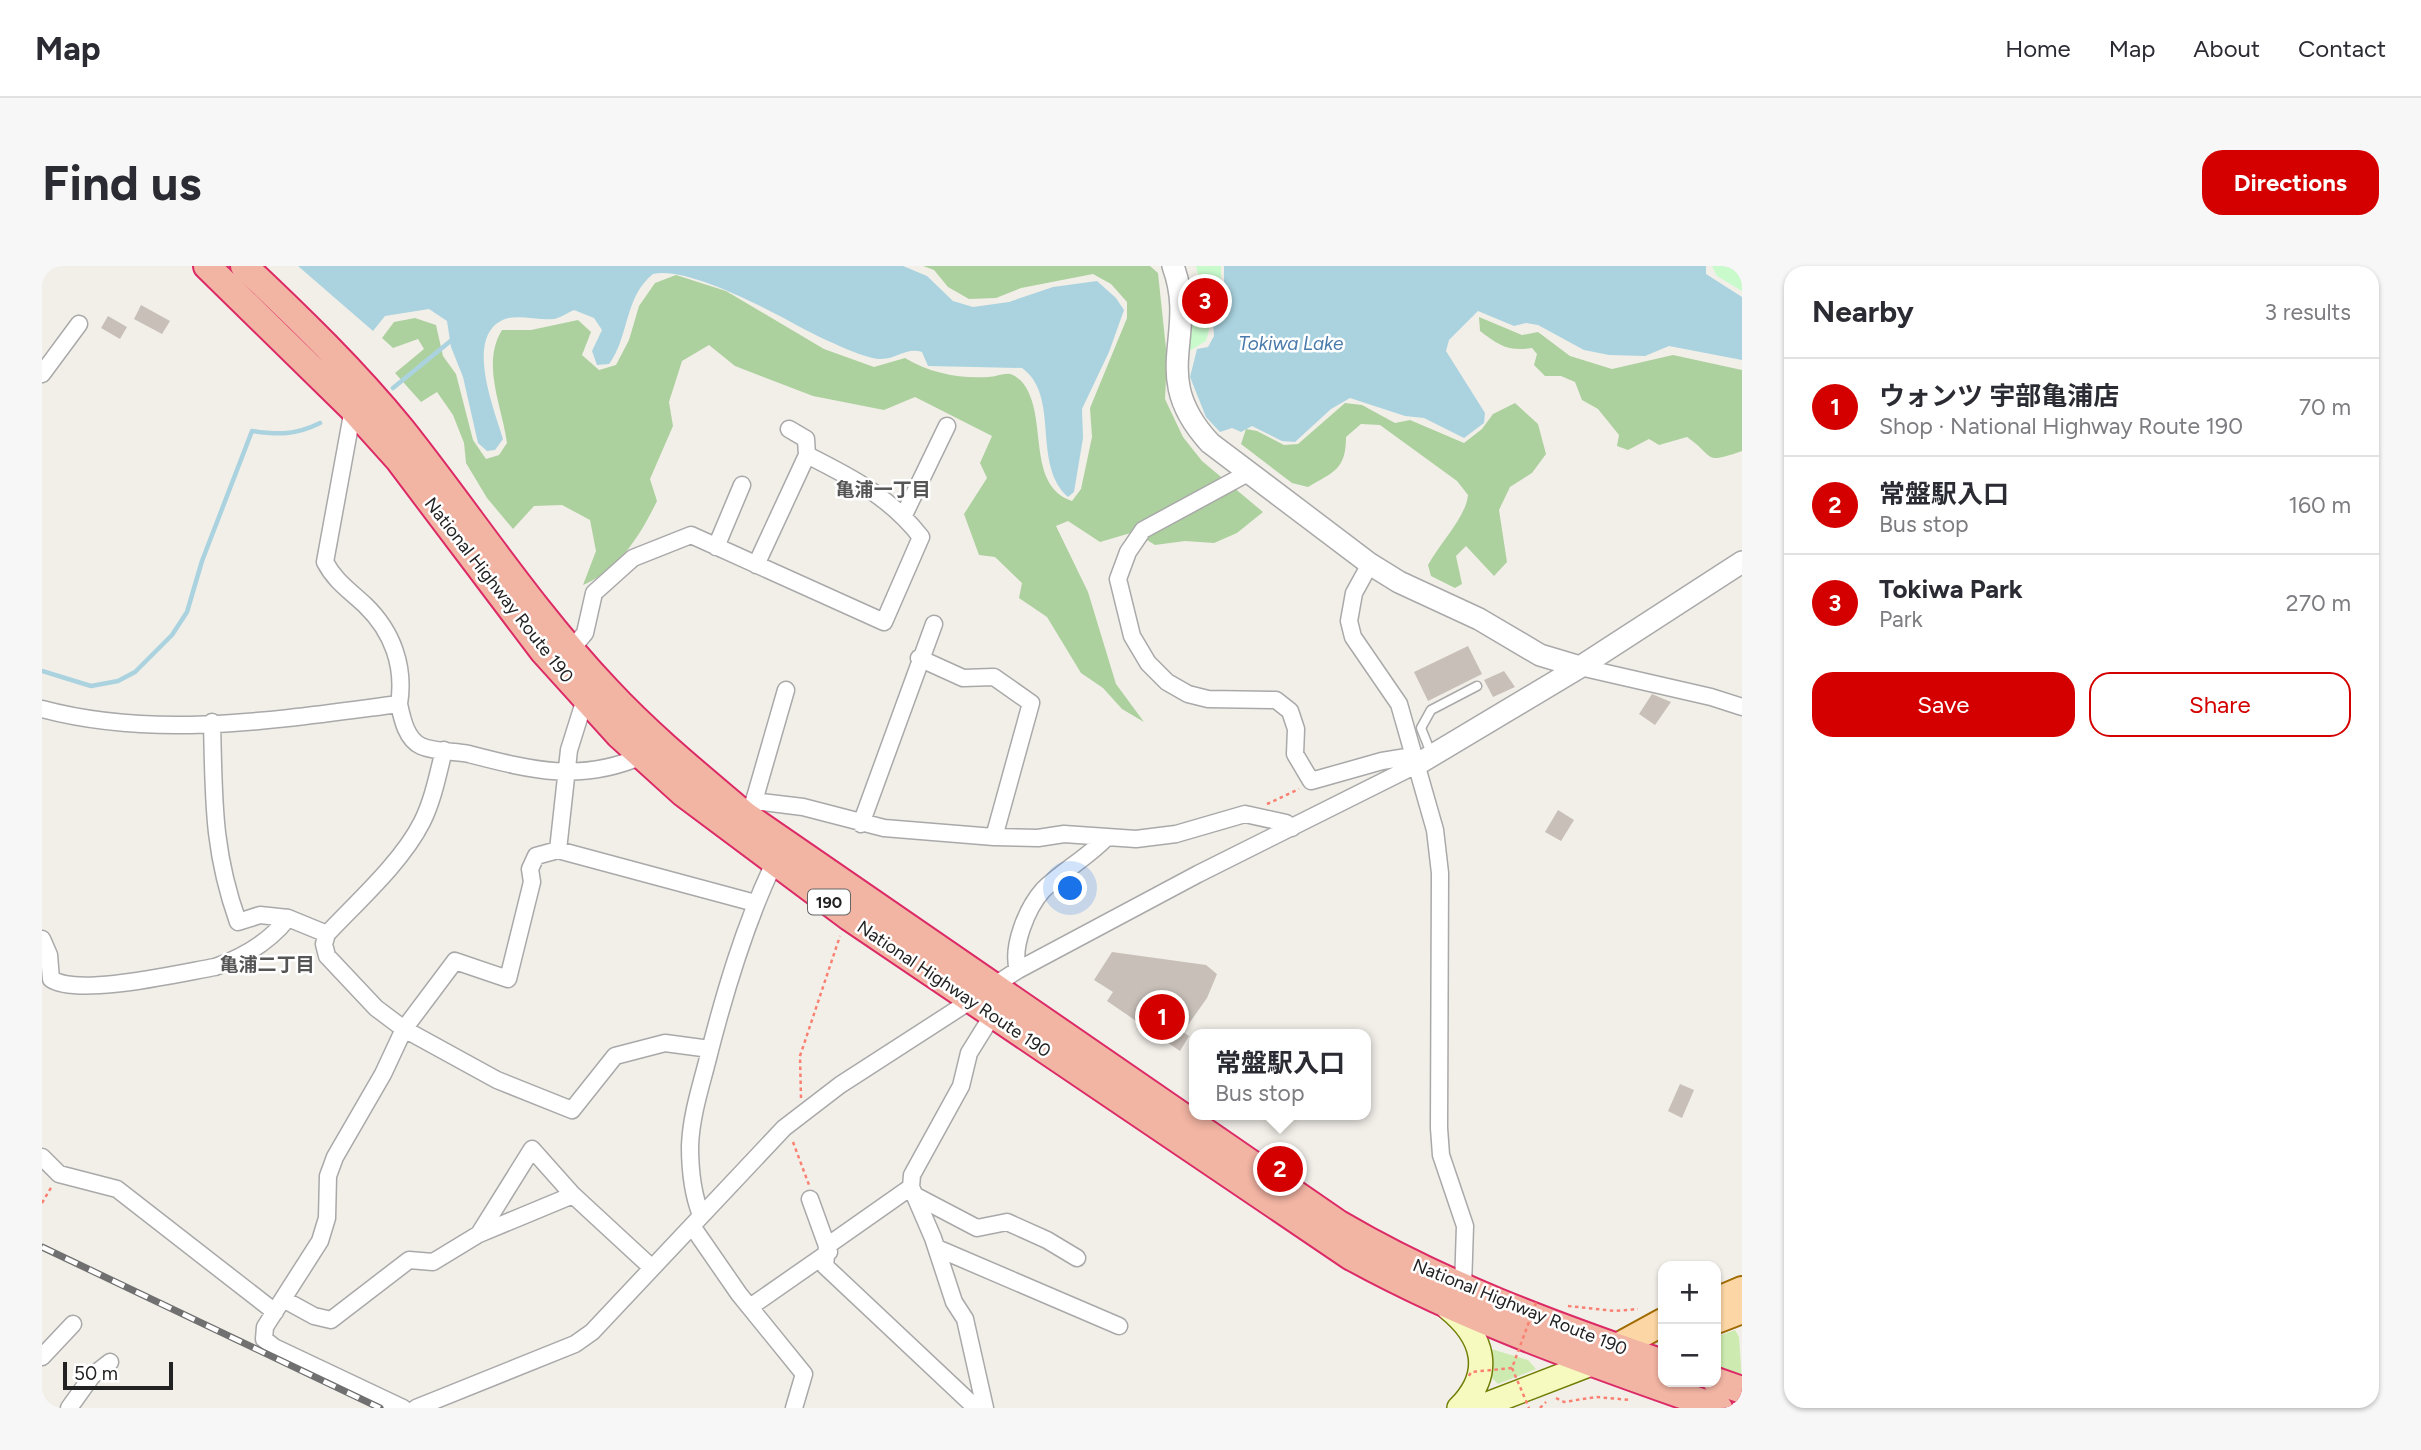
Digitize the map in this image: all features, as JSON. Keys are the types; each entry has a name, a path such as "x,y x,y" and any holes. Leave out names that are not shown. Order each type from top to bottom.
{"highway":[{"name":"National Highway Route 190","path":"207,266 353,409 398,459 504,604 585,699 642,757 730,831 774,863 991,999 1339,1224 1407,1262 1454,1296 1591,1364 1719,1408"},
{"name":"National Highway Route 190","path":"244,266 341,361 400,429 518,586 571,650 668,751 750,808 991,999"},
{"name":"National Highway Route 190","path":"1454,1296 1658,1361"},
{"path":"1721,1383 1742,1390"}],"main road":[{"path":"1721,1299 1742,1290"},
{"path":"1454,1296 1481,1357 1477,1385 1459,1408"},
{"path":"1721,1318 1742,1310"},
{"path":"1477,1408 1513,1401 1623,1349 1660,1324"},
{"path":"1623,1349 1658,1341"}],"street":[{"path":"1173,266 1181,304 1175,372 1182,403 1199,431 1248,473 1370,564 1399,582 1479,619 1540,654 1580,667 1711,697 1742,707"},
{"path":"42,374 79,324"},
{"path":"353,409 325,562 333,578 366,606 386,631 401,670 399,704 404,724 413,739 421,746 566,774 616,768 642,757"},
{"path":"904,515 947,426"},
{"path":"756,565 807,455 806,439 789,429"},
{"path":"571,650 585,633 594,593 633,558 691,535 884,622 921,537 904,515 867,486 807,455"},
{"path":"1248,473 1143,530 1128,552 1118,579 1132,636 1148,663 1167,682 1188,694 1208,699 1276,700 1290,711 1296,729 1295,754 1311,781 1382,761 1421,759"},
{"path":"716,547 743,485"},
{"path":"416,1408 575,1344 592,1332 787,1126 840,1085 991,999 1018,970 1421,759 1580,667 1742,562"},
{"path":"1370,564 1354,593 1349,621 1353,636 1399,704 1421,759 1435,830 1440,873 1439,1128 1441,1154 1465,1226 1454,1296"},
{"path":"861,824 919,658 934,624"},
{"path":"919,658 963,678 994,677 1031,703 993,837"},
{"path":"786,690 750,808 803,807 861,824 993,837 1038,838 1063,834 1136,839 1176,834 1245,814 1286,823 1292,828"},
{"path":"558,850 569,750 585,699"},
{"path":"42,709 86,721 155,727 316,715 399,704"},
{"path":"212,722 215,832 223,881 238,922 260,915 288,918 327,934"},
{"path":"444,750 421,824 403,851 327,934 324,944 327,956 376,1008 404,1029 497,1080 572,1110 615,1056 665,1043 710,1049"},
{"path":"1018,970 1014,958 1018,942 1036,900 1106,838"},
{"path":"403,1408 274,1348 264,1339 265,1327 320,1241 327,1218 328,1176 335,1157 383,1074 404,1029 455,961 508,979 533,882 530,869 536,856 558,850 755,902"},
{"path":"774,863 755,902 710,1049 694,1114 690,1147 696,1220 750,1307 804,1374 794,1408"},
{"path":"42,939 49,955 51,979 60,985 86,987 215,967 271,938 288,918"},
{"path":"985,1408 965,1319 954,1303 937,1248 913,1192 912,1175 961,1086 969,1053 991,999"},
{"path":"479,1234 531,1149 573,1195 652,1268"},
{"path":"42,1157 59,1174 117,1188 279,1306 331,1320 409,1260 433,1262 479,1234 573,1195"},
{"path":"750,1307 828,1249 913,1192"},
{"path":"913,1192 977,1228 1007,1222 1077,1258"},
{"path":"810,1199 828,1249 825,1266 976,1408"},
{"path":"937,1248 1119,1326"},
{"path":"42,1357 73,1324"},
{"path":"69,1408 92,1376 110,1362"}],"lane":[{"path":"1421,759 1424,717 1437,706 1477,686"}],"path":[{"path":"1245,814 1311,781"},
{"path":"801,1115 800,1056 843,930"},
{"path":"787,1126 812,1192 810,1199"},
{"path":"42,1203 59,1174"},
{"path":"1529,1408 1512,1368 1537,1300"},
{"path":"1568,1306 1615,1311 1638,1309"},
{"path":"1469,1376 1471,1372 1512,1368"},
{"path":"1554,1394 1564,1402 1596,1397 1631,1400"}],"green space":[{"path":"923,266 1150,266 1158,273 1167,358 1165,399 1183,437 1202,461 1263,512 1237,533 1214,543 1185,541 1155,545 1134,532 1100,542 1068,521 1056,526 1088,592 1116,684 1144,722 1122,709 1103,688 1081,673 1047,617 1019,598 1022,583 995,557 979,555 964,514 987,478 980,463 992,436 915,397 884,410 813,396 735,366 709,345 682,361 669,402 673,426 650,479 657,501 651,513 618,561 583,585 596,551 590,520 562,505 534,506 513,529 487,498 466,463 464,443 453,415 437,392 421,402 395,373 424,349 418,339 393,348 382,338 394,322 415,318 436,325 443,356 456,374 473,440 486,459 499,455 507,443 493,371 496,343 502,330 531,330 578,320 591,332 582,355 599,370 616,365 629,340 639,306 655,283 676,275 726,291 824,349 874,367 905,358 924,368 956,376 1013,375 1023,383 1031,397 1048,481 1057,493 1072,501 1081,489 1092,437 1090,408 1127,318 1127,302 1111,284 1093,274 1021,288 996,298 969,299 948,287 934,270"},
{"path":"1196,266 1221,266 1221,284 1206,341 1184,354 1198,275"},
{"path":"1712,266 1742,266 1742,291 1717,276"},
{"path":"1479,317 1522,335 1538,332 1570,356 1612,369 1673,355 1742,370 1742,451 1721,458 1710,457 1687,437 1659,445 1649,439 1628,450 1617,446 1619,435 1598,409 1582,400 1575,382 1561,376 1545,376 1534,365 1537,354 1532,348 1517,349 1498,344 1480,331"},
{"path":"1345,403 1362,405 1395,423 1410,420 1464,443 1482,429 1493,414 1515,403 1538,424 1546,454 1532,473 1510,487 1499,510 1507,562 1494,576 1466,546 1456,556 1462,584 1455,588 1431,576 1428,565 1458,521 1468,495 1457,481 1380,425 1361,424 1346,437 1344,456 1337,468 1308,487 1292,483 1241,444 1246,429 1257,431 1284,445 1298,444"},
{"path":"1735,1330 1739,1337 1742,1380 1721,1373 1721,1335"},
{"path":"1488,1348 1528,1360 1536,1369 1498,1384 1490,1376"}],"water":[{"path":"298,266 903,266 927,276 953,301 973,307 1009,302 1053,287 1097,281 1116,298 1124,310 1109,352 1082,409 1083,438 1074,492 1068,497 1057,483 1051,467 1040,395 1034,380 1022,368 928,366 922,352 917,351 881,359 874,358 830,342 729,292 668,273 653,274 644,283 609,364 597,365 592,351 602,330 594,318 574,310 554,319 505,319 493,328 486,341 485,374 503,439 495,450 487,451 478,443 463,377 451,347 447,321 429,309 385,316 373,331"},
{"name":"Tokiwa Lake","path":"1224,266 1706,266 1706,274 1742,297 1742,360 1669,346 1645,356 1609,355 1584,350 1538,325 1526,323 1514,326 1478,311 1449,340 1446,351 1485,413 1484,423 1464,438 1424,418 1405,416 1350,398 1331,409 1295,442 1282,441 1252,426 1241,432 1232,428 1220,432 1206,417 1190,377 1197,349 1208,347 1214,336 1213,321 1224,289"}],"building":[{"path":"141,305 170,321 162,334 134,319"},
{"path":"108,316 127,327 120,339 101,328"},
{"path":"1468,646 1482,674 1428,701 1414,672"},
{"path":"1504,671 1515,687 1493,697 1484,680"},
{"path":"1652,694 1671,702 1655,725 1639,714"},
{"path":"1558,810 1574,820 1561,841 1545,832"},
{"path":"1112,952 1206,965 1217,974 1207,998 1183,1032 1189,1036 1180,1051 1107,1001 1113,992 1094,980"},
{"path":"1680,1084 1694,1090 1682,1118 1668,1111"}],"waterway":[{"path":"393,388 453,339"},
{"path":"42,671 91,686 118,681 135,672 172,635 187,612 202,561 252,431 287,433 320,423"}],"railway":[{"path":"42,1247 380,1408"}],"place":[{"name":"Tokiwa Park","path":"1205,301"},
{"name":"ウォンツ 宇部亀浦店","path":"1162,1017"},
{"name":"常盤駅入口","path":"1280,1169"}],"district":[{"name":"亀浦一丁目","path":"883,489"},
{"name":"亀浦二丁目","path":"267,964"}]}
